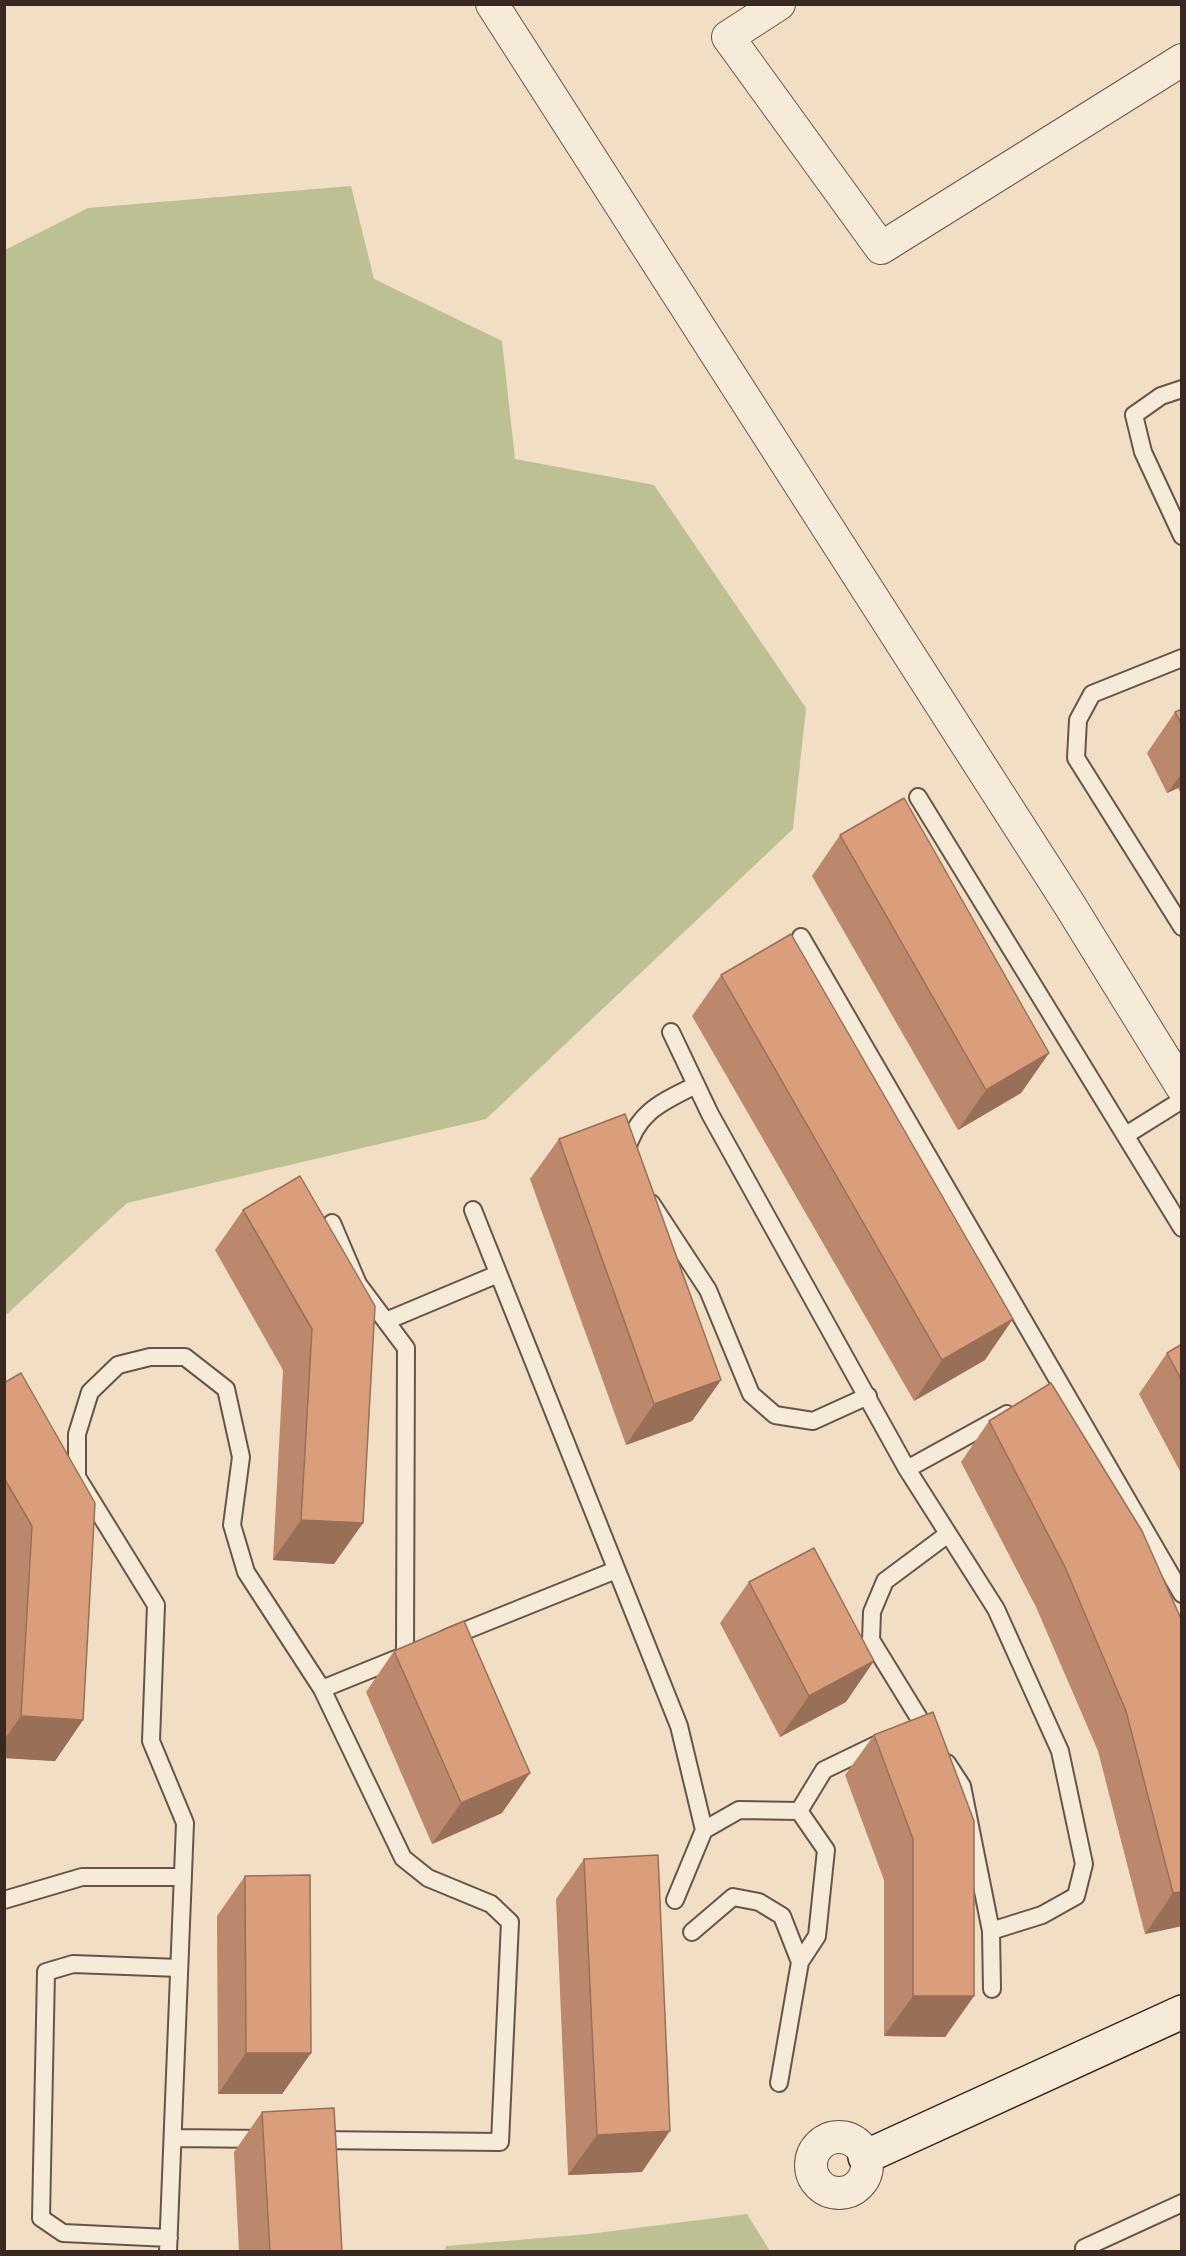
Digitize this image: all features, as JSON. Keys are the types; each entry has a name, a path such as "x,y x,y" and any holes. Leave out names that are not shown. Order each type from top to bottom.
{"street":[{"path":"492,4 1057,884 1182,1087"},
{"path":"779,4 728,37 881,248 1182,60"},
{"path":"865,2157 1182,2012"}],"lane":[{"path":"1182,389 1161,396 1134,415 1143,452 1182,536"},
{"path":"1182,658 1092,693 1078,720 1076,758 1182,927"},
{"path":"918,797 1182,1228"},
{"path":"801,936 1055,1387 1182,1594"},
{"path":"671,1032 696,1085 907,1469 996,1609 1059,1751 1084,1864 1076,1896 1042,1915 991,1931"},
{"path":"630,1172 624,1163 631,1133 656,1105 696,1085"},
{"path":"1126,1135 1182,1101"},
{"path":"643,1191 708,1290 751,1394 776,1414 813,1421 868,1396"},
{"path":"473,1210 679,1726 704,1830 675,1900"},
{"path":"332,1223 358,1284 406,1348 405,1655"},
{"path":"386,1321 498,1274"},
{"path":"179,1968 73,1964 46,1972 41,2218 63,2232 169,2245 174,2138 184,1823 151,1741 156,1605 77,1477 77,1434 90,1392 118,1365 150,1357 185,1357 226,1389 242,1456 232,1525 246,1572 322,1689 403,1858 428,1878 491,1904 510,1922 500,2142 302,2139"},
{"path":"907,1469 1019,1407"},
{"path":"948,1534 885,1581 872,1612 871,1640 962,1786 991,1931 992,1989"},
{"path":"322,1689 616,1570"},
{"path":"799,1811 824,1770 921,1723"},
{"path":"704,1830 739,1810 799,1811"},
{"path":"779,2083 800,1962 817,1936 826,1850 799,1811"},
{"path":"4,1900 82,1876 183,1877"},
{"path":"692,1932 733,1897 759,1902 782,1916 800,1962"},
{"path":"174,2138 279,2139"},
{"path":"1084,2248 1182,2203"}],"green space":[{"path":"351,186 374,279 502,341 515,459 654,485 806,708 793,829 486,1119 127,1203 5,1316 5,250 88,208"},
{"path":"747,2214 770,2251 445,2251 446,2246 589,2234"}],"building":[{"path":"1182,709 1182,725 1175,712"},
{"path":"904,798 1049,1053 986,1090 840,835"},
{"path":"791,934 1013,1319 942,1360 721,975"},
{"path":"625,1114 721,1380 654,1404 559,1139"},
{"path":"300,1176 375,1306 363,1523 301,1520 312,1329 243,1210"},
{"path":"1182,1344 1182,1381 1167,1353"},
{"path":"21,1373 95,1503 83,1720 21,1716 32,1526 4,1478 4,1383"},
{"path":"1051,1383 1142,1531 1182,1621 1182,1892 1173,1893 1126,1711 1065,1567 989,1421"},
{"path":"814,1548 874,1661 809,1696 749,1582"},
{"path":"464,1621 530,1773 461,1803 394,1651"},
{"path":"933,1712 974,1821 974,1996 913,1996 913,1839 874,1735"},
{"path":"658,1855 670,2131 597,2135 584,1859"},
{"path":"310,1875 311,2053 246,2053 245,1876"},
{"path":"334,2108 342,2252 270,2252 262,2112"}]}
